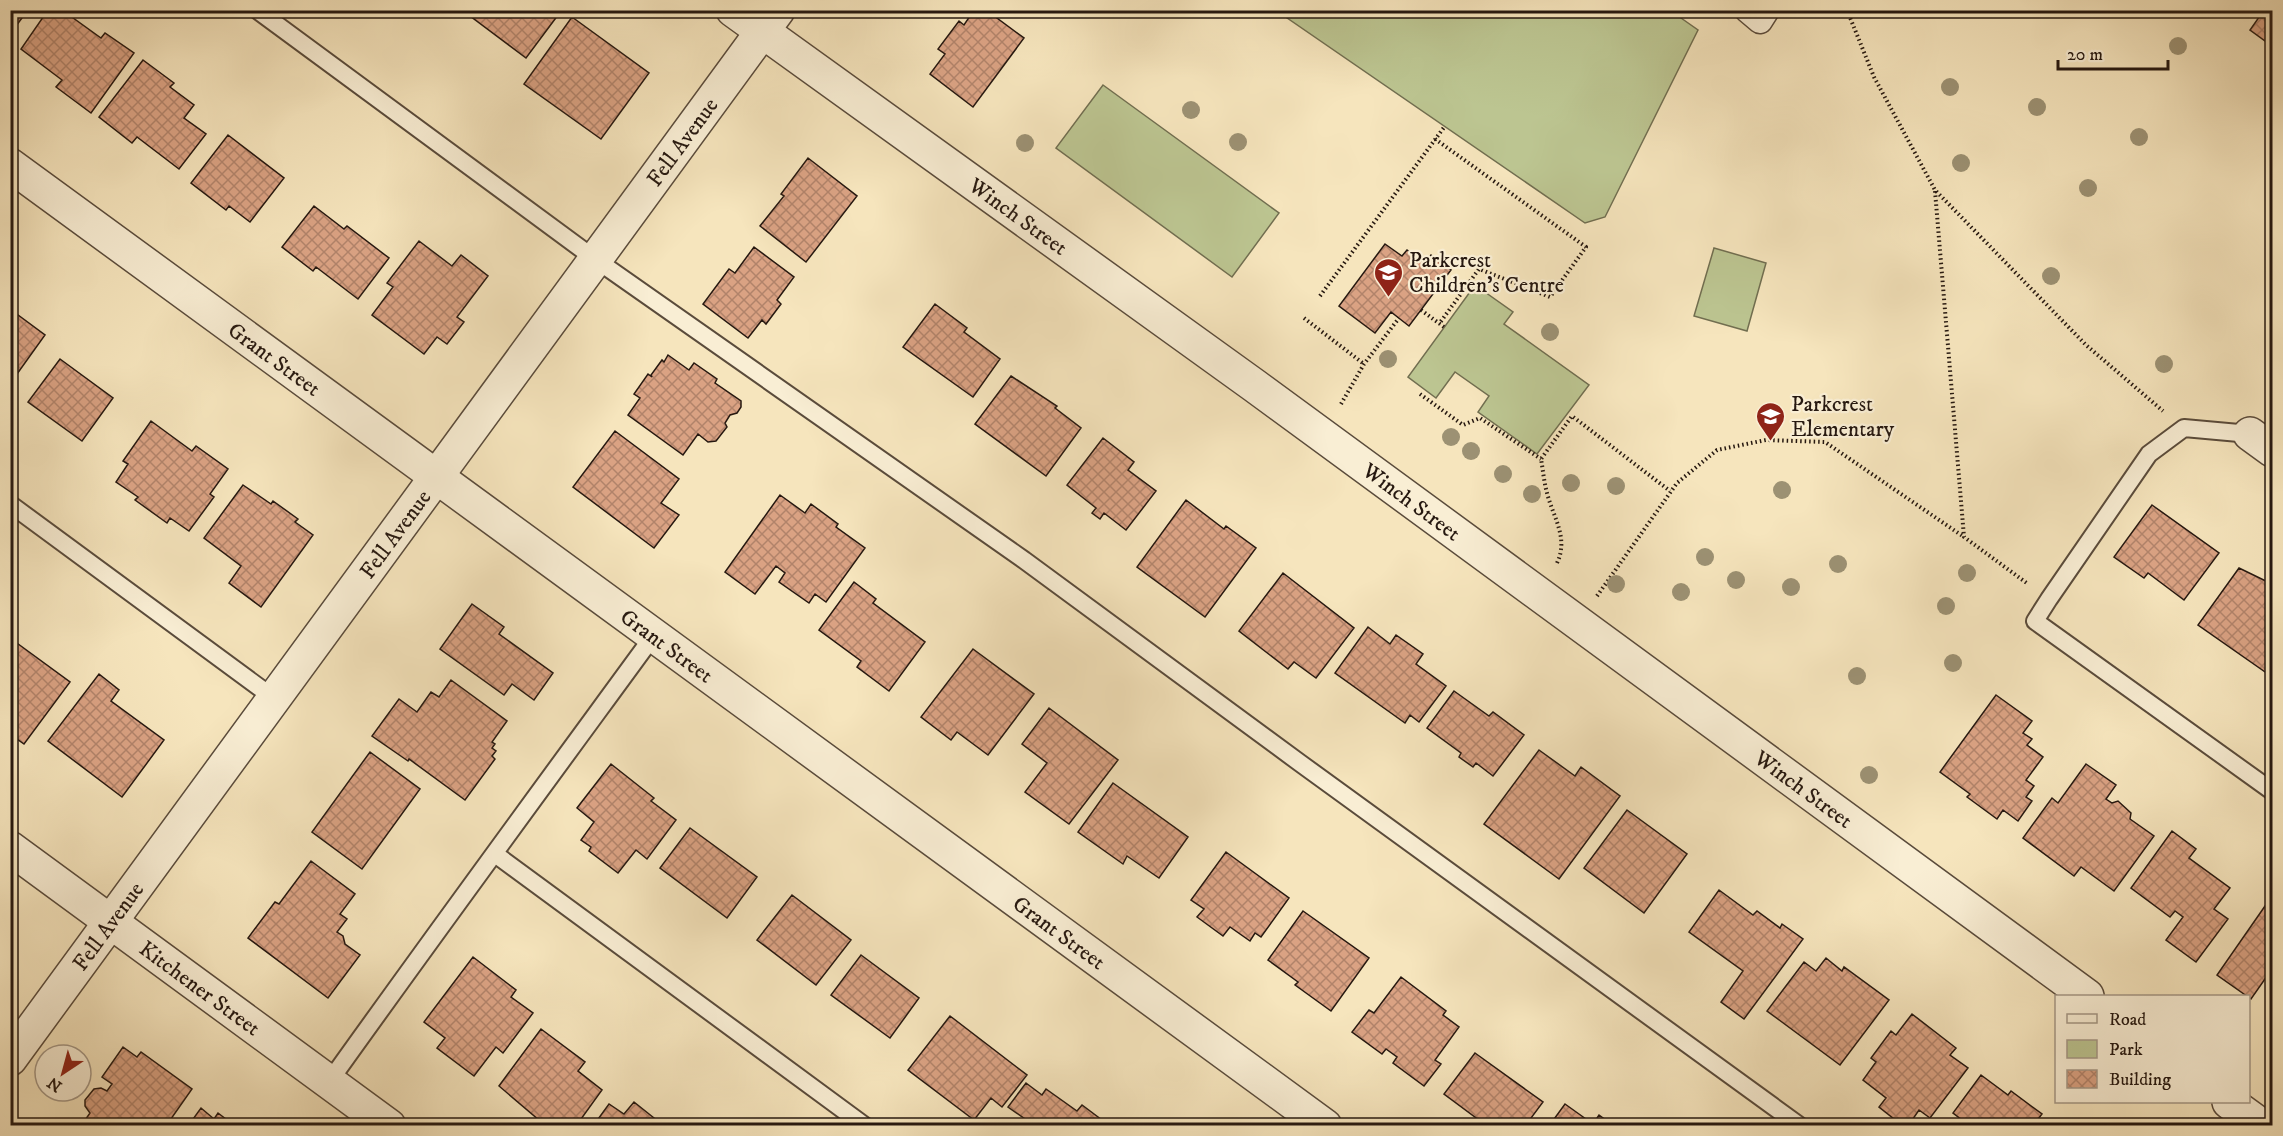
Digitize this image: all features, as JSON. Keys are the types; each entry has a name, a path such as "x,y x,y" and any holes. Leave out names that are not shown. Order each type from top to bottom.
{"street":[{"name":"Winch Street","path":"733,10 771,22 1274,400 2085,995"},
{"path":"1747,10 1760,21 1767,10"},
{"name":"Fell Avenue","path":"10,1059 771,22"},
{"name":"Grant Street","path":"10,165 1325,1125"},
{"name":"Kitchener Street","path":"10,848 389,1125"},
{"path":"2232,1103 2262,1125"}],"lane":[{"path":"257,10 595,259 1024,560 1800,1125"},
{"path":"2261,442 2184,428 2149,453 2036,621 2272,791"},
{"path":"10,504 275,699"},
{"path":"329,1082 456,904 654,635"},
{"path":"495,854 866,1125"}],"path":[{"path":"1847,10 1874,77 1935,190 2086,345 2184,428"},
{"path":"1320,296 1445,126"},
{"path":"1435,139 1586,248 1550,297 1479,269 1439,324"},
{"path":"1935,190 1964,537"},
{"path":"1421,310 1444,327"},
{"path":"1304,318 1364,364"},
{"path":"1339,407 1364,364 1398,318"},
{"path":"1420,394 1463,425 1480,418 1541,459 1547,494 1559,523 1562,552 1555,567"},
{"path":"1541,459 1572,416 1670,491"},
{"path":"1592,604 1677,483 1717,450 1766,441 1825,442 1964,537 2049,599"}],"green space":[{"path":"1277,11 1671,11 1698,30 1605,217 1585,223"},
{"path":"1103,85 1279,213 1232,277 1056,148"},
{"path":"1714,248 1766,263 1747,331 1694,316"},
{"path":"1475,285 1513,312 1504,324 1589,385 1537,454 1478,412 1489,396 1455,372 1436,398 1408,377"}],"building":[{"path":"10,10 28,10 10,34"},
{"path":"48,10 62,10 101,38 105,33 134,53 91,113 56,87 62,80 21,49"},
{"path":"462,10 553,10 558,15 526,58"},
{"path":"974,10 986,10 1024,38 973,107 930,74 945,54 938,49 959,21 964,25"},
{"path":"1011,10 1025,10 1020,17"},
{"path":"2264,10 2272,10 2272,46 2250,30"},
{"path":"572,17 649,73 601,139 524,84"},
{"path":"143,60 174,83 170,87 194,105 184,118 206,134 179,169 137,137 132,143 99,117"},
{"path":"228,135 284,178 250,222 229,206 226,210 191,183"},
{"path":"808,158 857,196 806,262 760,226 784,196 781,194"},
{"path":"314,206 344,229 347,226 389,258 358,299 316,267 313,271 282,247"},
{"path":"419,241 452,266 461,255 488,276 457,317 464,322 447,344 437,337 424,354 372,315 393,287 387,283"},
{"path":"1385,244 1402,256 1407,250 1425,263 1431,255 1451,270 1409,326 1391,312 1375,333 1339,306"},
{"path":"754,247 794,277 777,300 781,304 766,324 762,320 748,338 703,304 729,269 735,273"},
{"path":"935,304 967,328 964,332 1000,359 973,397 903,347"},
{"path":"10,309 45,335 12,381 10,380"},
{"path":"668,355 689,370 694,363 717,379 715,383 741,401 741,407 737,413 730,415 725,423 727,427 716,441 708,442 698,434 683,455 628,415 640,398 634,394 648,374 652,377 651,375"},
{"path":"60,359 113,398 82,441 28,402"},
{"path":"1011,376 1057,406 1055,408 1081,428 1046,476 975,424"},
{"path":"151,421 192,451 196,446 228,469 210,494 214,497 189,531 170,518 167,523 135,500 138,497 116,482 128,464 123,461"},
{"path":"615,431 679,479 661,503 679,515 654,548 573,487"},
{"path":"1103,438 1134,462 1128,470 1156,491 1126,530 1104,513 1100,519 1092,513 1096,508 1067,485"},
{"path":"243,485 271,504 273,501 298,519 295,522 313,535 261,607 229,583 241,566 204,538"},
{"path":"780,495 805,513 811,504 838,524 836,527 865,548 826,602 815,594 809,603 779,582 785,573 776,566 755,594 725,572"},
{"path":"1186,500 1224,529 1226,526 1256,548 1205,617 1137,567"},
{"path":"2152,505 2219,553 2184,600 2148,573 2144,578 2114,557"},
{"path":"2239,568 2272,584 2272,668 2268,674 2198,625"},
{"path":"1283,573 1354,628 1316,678 1294,662 1288,669 1239,631"},
{"path":"854,582 876,599 873,603 925,642 889,691 857,667 861,661 819,630"},
{"path":"472,604 504,627 499,634 553,673 534,700 512,684 504,695 440,649"},
{"path":"1368,627 1390,644 1396,635 1423,654 1416,664 1446,686 1419,722 1410,715 1405,723 1335,673"},
{"path":"10,638 70,682 24,744 10,734"},
{"path":"973,649 1034,694 988,755 957,732 951,740 921,717"},
{"path":"99,674 119,690 111,701 164,740 122,797 48,741"},
{"path":"451,680 507,721 492,742 495,744 492,748 496,751 492,756 495,759 465,800 409,759 408,761 372,736 399,699 417,712 431,692 439,697"},
{"path":"1454,691 1489,716 1493,712 1524,735 1493,776 1476,763 1473,767 1459,757 1461,753 1427,728"},
{"path":"1996,695 2032,721 2023,733 2032,739 2027,745 2043,757 2026,780 2034,786 2026,797 2032,801 2018,821 2003,810 1997,819 1967,797 1970,794 1940,772"},
{"path":"1049,708 1118,760 1069,824 1025,792 1047,763 1022,744"},
{"path":"1539,750 1575,776 1581,767 1620,796 1559,879 1484,824"},
{"path":"370,752 420,789 362,869 312,832"},
{"path":"611,764 654,798 651,801 676,820 647,859 636,850 618,873 589,851 591,847 581,840 594,822 577,808"},
{"path":"2086,764 2116,785 2106,799 2112,803 2118,801 2131,813 2130,819 2154,836 2114,891 2081,867 2074,876 2023,838 2052,798 2058,803"},
{"path":"1113,783 1188,837 1159,878 1127,856 1123,864 1078,832"},
{"path":"1627,810 1687,854 1644,913 1584,868"},
{"path":"690,828 757,877 727,918 660,868"},
{"path":"2172,831 2196,849 2189,858 2230,888 2214,909 2228,919 2196,962 2166,940 2183,917 2175,911 2170,917 2131,888"},
{"path":"1226,852 1289,898 1261,937 1255,933 1250,941 1230,927 1223,936 1197,917 1204,909 1191,900"},
{"path":"311,861 355,894 340,914 347,919 337,932 343,936 345,944 360,955 328,998 248,938 275,902 279,904"},
{"path":"1719,890 1753,915 1757,911 1780,928 1782,924 1803,939 1744,1019 1721,1002 1743,971 1689,932"},
{"path":"792,895 851,940 816,985 757,940"},
{"path":"2272,896 2272,969 2251,999 2250,995 2245,995 2217,975"},
{"path":"1303,911 1369,958 1331,1011 1295,985 1298,982 1268,960"},
{"path":"861,955 919,998 890,1038 831,995"},
{"path":"473,957 516,990 511,997 533,1013 503,1053 496,1047 474,1076 437,1048 445,1038 424,1022"},
{"path":"1826,958 1842,971 1844,967 1889,1000 1840,1065 1767,1011 1804,962 1816,971"},
{"path":"1401,977 1446,1011 1443,1015 1459,1027 1435,1060 1441,1064 1424,1086 1393,1063 1397,1057 1386,1049 1382,1054 1352,1032 1369,1010 1374,1013"},
{"path":"1912,1014 1956,1048 1950,1055 1968,1068 1930,1118 1919,1110 1908,1126 1903,1126 1879,1107 1886,1098 1863,1080 1876,1062 1871,1058 1891,1031 1896,1035"},
{"path":"950,1016 1027,1075 1002,1107 991,1098 974,1120 908,1070"},
{"path":"541,1029 585,1062 578,1071 602,1090 576,1126 546,1126 499,1086"},
{"path":"123,1047 137,1057 141,1052 192,1089 166,1126 81,1126 90,1113 85,1103 93,1103 93,1090 101,1088 107,1091 112,1084 102,1077"},
{"path":"1475,1053 1543,1102 1528,1122 1533,1126 1487,1126 1444,1094"},
{"path":"1981,1075 2008,1095 2011,1091 2042,1114 2033,1126 1970,1126 1953,1113"},
{"path":"1026,1083 1042,1095 1046,1089 1077,1111 1082,1105 1110,1126 1020,1126 1025,1119 1008,1107"},
{"path":"634,1102 664,1126 593,1126 609,1104 624,1114"},
{"path":"1565,1104 1593,1124 1599,1115 1614,1126 1549,1126"},
{"path":"201,1108 214,1119 218,1113 235,1126 188,1126"}],"place":[{"name":"Parkcrest Children's Centre","path":"1388,298"},
{"name":"Parkcrest Elementary","path":"1770,442"}]}
